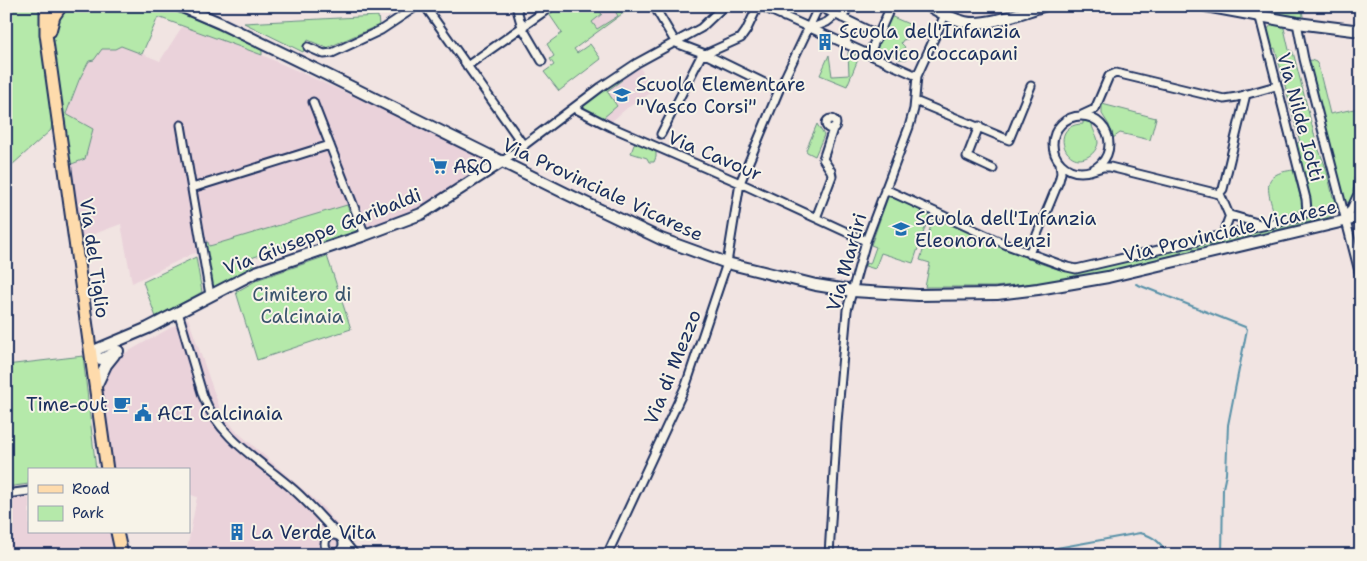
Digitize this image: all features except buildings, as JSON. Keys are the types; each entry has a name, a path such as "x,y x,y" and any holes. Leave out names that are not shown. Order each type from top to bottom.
{"main road":[{"name":"Via del Tiglio","path":"46,6 46,34 107,468"},
{"name":"Via del Tiglio","path":"49,51 51,27 54,16 61,6"},
{"name":"Via Provinciale Vicarese","path":"180,6 317,70 642,230 727,263 792,280 853,291 940,296 997,294 1038,289 1108,276 1361,217"},
{"path":"929,6 947,11 969,23 987,21 1043,6"},
{"path":"1206,6 1297,23 1361,30"},
{"name":"Via Giuseppe Garibaldi","path":"90,357 98,349 118,346 148,328 256,272 421,214 503,161"},
{"path":"88,330 96,341 118,346 96,386"},
{"path":"117,534 122,555"}],"street":[{"path":"308,47 324,54 332,53 381,30 417,6"},
{"path":"425,6 524,146"},
{"path":"516,6 522,27 542,61"},
{"path":"467,66 552,6"},
{"path":"654,6 676,42 779,90"},
{"name":"Via Giuseppe Garibaldi","path":"503,161 601,87 638,63 701,28 724,6"},
{"path":"661,134 701,56 741,38 759,6 918,76"},
{"path":"784,17 788,6"},
{"path":"818,6 854,24 876,39"},
{"name":"Via di Mezzo","path":"607,555 686,385 727,263 740,183 779,90 809,29 818,6"},
{"path":"809,29 839,16 849,6"},
{"path":"870,54 891,6"},
{"name":"Via Nilde Iotti","path":"885,189 1029,254 1076,269 1301,217 1306,213 1307,209 1257,6"},
{"name":"Via Martiri","path":"829,554 840,376 846,314 866,241 909,128 918,76 947,11"},
{"path":"1297,23 1304,59 1361,279"},
{"path":"845,44 854,24"},
{"path":"1029,254 1059,181 1061,168 1052,145 1055,131 1066,119 1091,112 1095,109 1108,79 1113,74 1131,76 1224,99 1276,86"},
{"path":"915,101 1009,140 1031,86"},
{"path":"1220,194 1223,189 1246,94"},
{"path":"313,102 365,235"},
{"name":"Via Cavour","path":"574,108 620,131 740,183 866,241"},
{"path":"1058,161 1068,169 1086,172 1099,166 1105,159 1109,151 1109,139 1106,130 1092,117 1082,115"},
{"path":"180,125 210,295"},
{"path":"979,126 967,157 994,169"},
{"path":"816,218 832,176 823,158 833,129"},
{"path":"192,188 330,145"},
{"path":"1346,221 1358,194 1361,158"},
{"path":"1059,181 1066,175 1110,167 1213,194 1220,194"},
{"path":"1220,194 1229,215 1223,234"},
{"name":"Via Nilde Iotti","path":"1229,215 1265,225"},
{"path":"178,312 208,409 241,447 292,488 354,554"},
{"path":"6,494 28,492"},
{"path":"325,522 327,529 325,555"},
{"path":"326,542 332,535 341,538"},
{"path":"337,553 343,547 341,538"},
{"path":"326,542 328,551 337,553 346,550 354,554"}],"shaded area":[{"path":"561,6 633,6 574,49 549,14"},
{"path":"183,25 262,55 499,162 418,211 319,246 315,237 251,258 254,268 205,293 197,253 132,283 121,224 78,240 68,165 85,159 66,115 96,35 160,61"},
{"name":"Scuola Elementare \"Vasco Corsi\"","path":"639,66 654,91 627,108 611,122 581,107 607,86"},
{"path":"188,318 220,409 235,430 322,506 362,555 186,555 197,497 190,494 190,468 107,468 99,381 120,356"},
{"path":"28,498 28,534 114,534 119,555 6,555 6,499"}],"green space":[{"path":"6,6 38,6 47,52 54,111 51,130 12,165 6,177"},
{"path":"67,6 160,6 195,19 262,50 262,55 158,17 142,54 121,46 115,49 102,49 94,60 89,61 79,80 66,114 93,129 85,159 69,165 53,37 59,16"},
{"path":"561,6 603,6 604,8 599,11 602,14 592,22 597,29 618,16 612,6 633,6 574,49 577,53 590,44 601,59 559,91 544,72 554,65 550,59 554,56 547,44 562,33 549,14"},
{"path":"1263,6 1302,6 1303,17 1269,12"},
{"path":"888,15 911,25 907,34 909,36 908,39 903,40 901,43 905,47 900,53 908,56 907,59 899,59 892,54 874,48"},
{"path":"378,16 379,25 327,48 308,40 303,52 244,23"},
{"path":"1272,24 1278,24 1284,28 1289,50 1293,52 1317,145 1326,168 1333,197 1336,198 1337,209 1334,215 1076,279 994,287 925,287 930,263 920,260 934,216 1022,256 1058,269 1076,273 1300,221 1305,218 1310,209 1310,203 1295,144 1300,142 1275,48 1271,49 1267,30"},
{"path":"848,52 859,57 847,86 820,75 829,55 832,76 849,75"},
{"path":"1311,60 1318,65 1330,114 1359,108 1356,194 1350,203 1344,201 1308,62"},
{"path":"620,78 622,80 607,91 617,106 603,118 581,107 591,98"},
{"path":"1102,104 1156,118 1150,140 1120,133 1113,138 1109,125 1102,114"},
{"path":"1088,118 1094,120 1095,124 1092,125 1098,140 1097,147 1089,156 1080,159 1073,157 1067,152 1063,138 1066,131 1072,126 1083,124 1083,120"},
{"path":"817,124 824,135 815,156 806,150"},
{"path":"635,142 656,151 654,162 649,162 647,158 631,153"},
{"path":"1293,170 1302,208 1297,212 1275,217 1269,184 1274,176"},
{"name":"Scuola dell'Infanzia Eleonora Lenzi","path":"888,197 921,210 919,218 922,210 930,213 913,263 881,253 875,269 865,266 866,263 870,264 876,247 871,245"},
{"path":"347,205 358,234 320,246 315,237 251,258 254,268 213,289 205,243 208,242 209,246 213,245"},
{"name":"Cimitero di Calcinaia","path":"327,256 351,329 257,360 236,292 259,279"},
{"path":"196,257 202,292 156,317 143,282"},
{"path":"83,356 96,468 28,468 28,484 6,487 6,365"}],"waterway":[{"path":"1136,284 1247,329 1228,425 1226,474 1223,488 1222,555"},
{"path":"1018,555 1140,533 1157,541 1168,555"}],"place":[{"name":"Scuola dell'Infanzia Lodovico Coccapani","path":"825,42"},
{"name":"Scuola Elementare \"Vasco Corsi\"","path":"622,95"},
{"name":"A&O","path":"439,166"},
{"name":"Scuola dell'Infanzia Eleonora Lenzi","path":"901,229"},
{"name":"Time-out","path":"122,404"},
{"name":"ACI Calcinaia","path":"143,413"},
{"name":"La Verde Vita","path":"237,532"}]}
